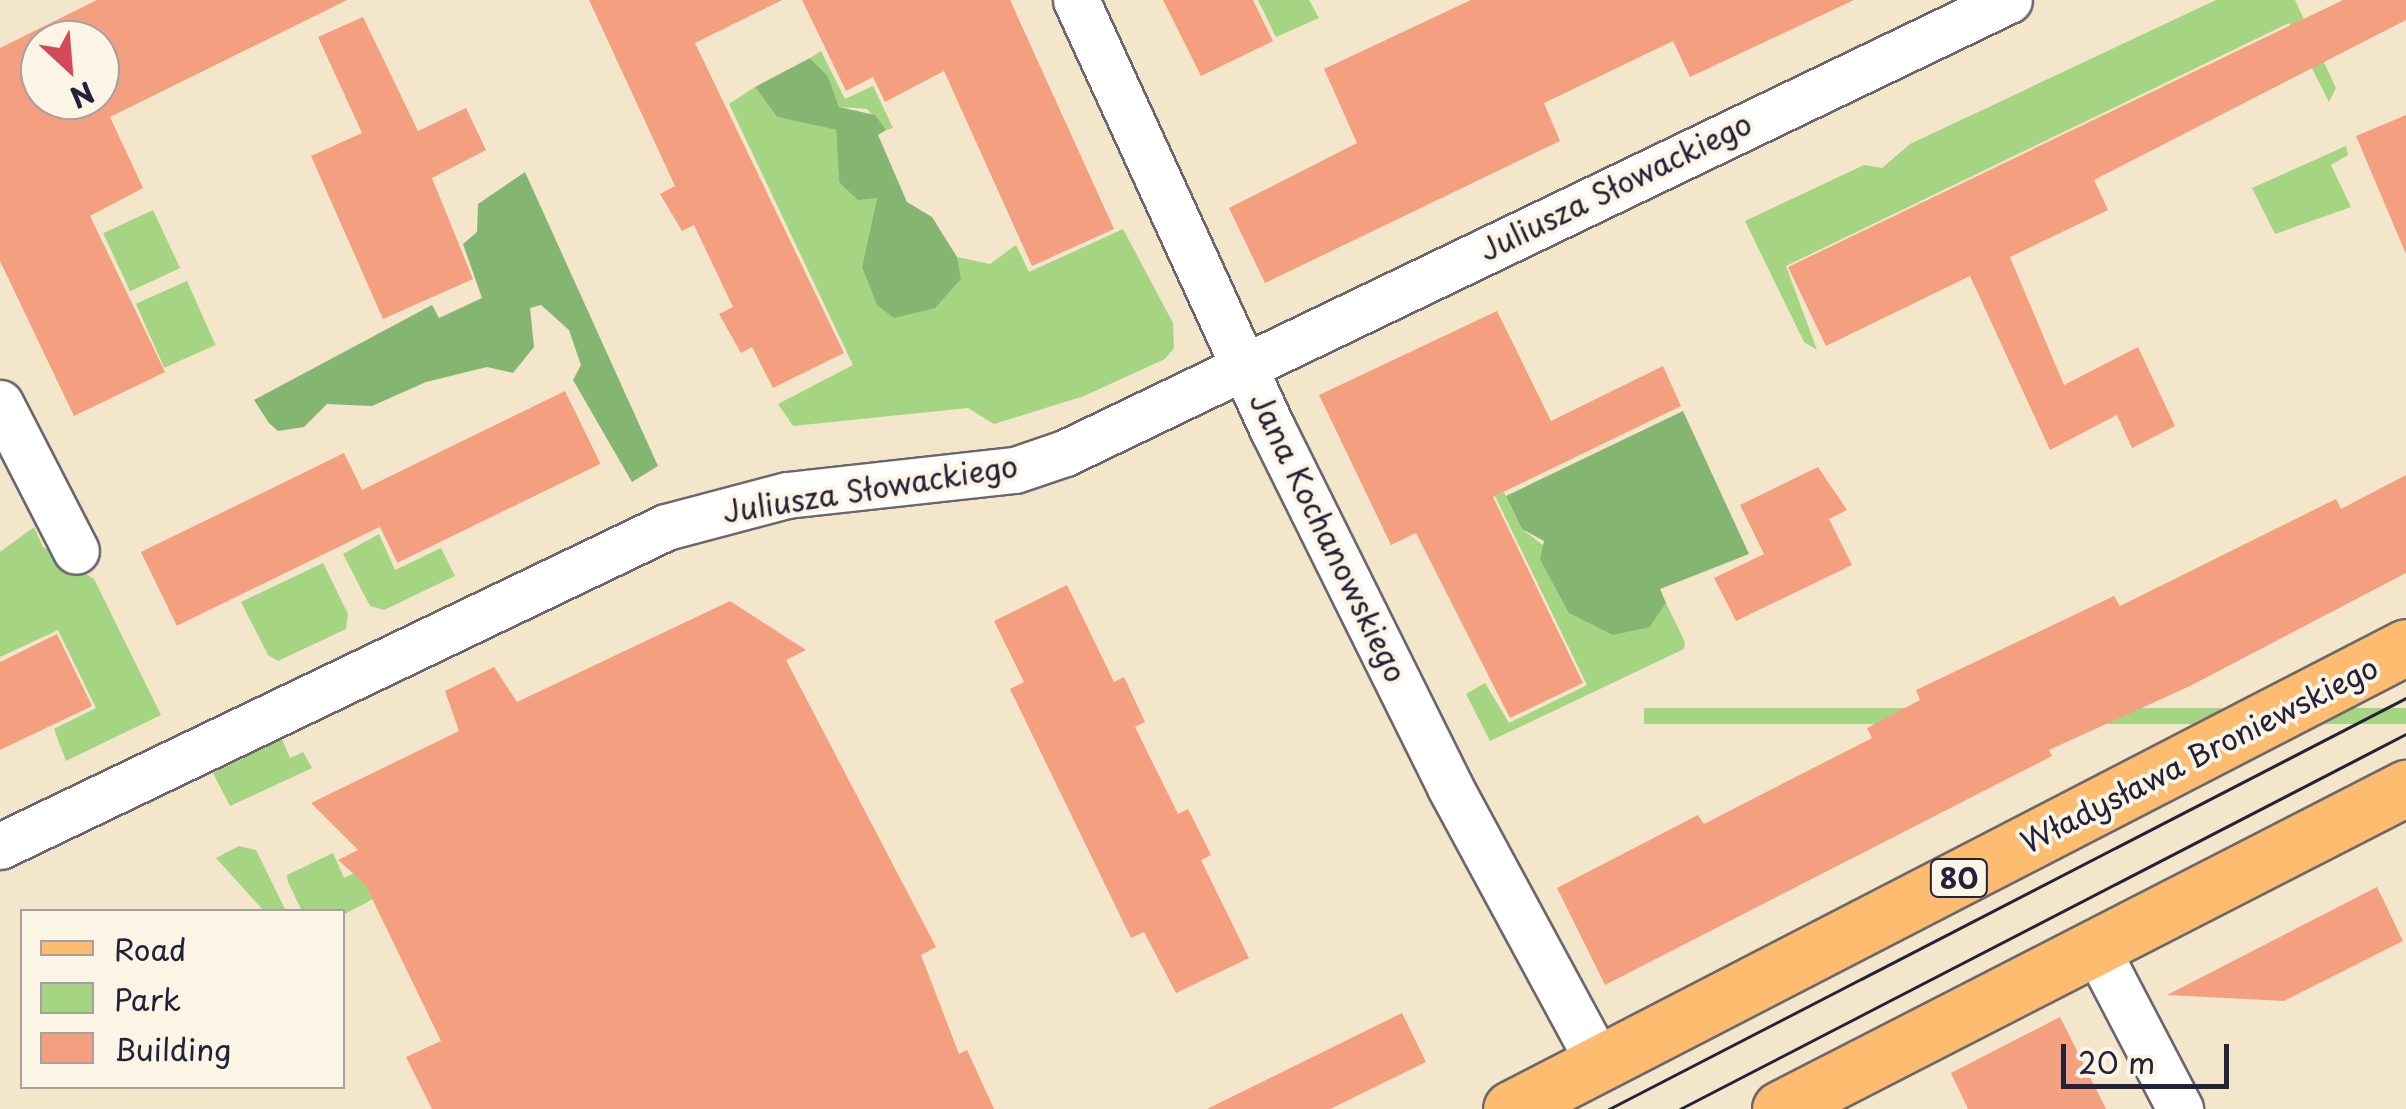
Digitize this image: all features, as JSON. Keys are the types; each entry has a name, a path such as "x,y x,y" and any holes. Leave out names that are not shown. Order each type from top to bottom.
{"main road":[{"name":"Władysława Broniewskiego","path":"1512,1109 2406,647"},
{"path":"1780,1109 2406,788"}],"street":[{"name":"Jana Kochanowskiego","path":"1076,0 1248,364 1272,430 1450,788 1600,1064"},
{"name":"Juliusza Słowackiego","path":"0,846 666,528 787,495 1014,470 1082,446 2010,0"},
{"path":"0,403 76,550"},
{"path":"2096,948 2180,1109"}],"green space":[{"path":"1258,0 1309,0 1319,18 1276,37"},
{"path":"2216,0 2295,0 2336,88 2329,102 2289,23 1786,266 1817,350 1804,342 1745,221 1864,165 1882,168 1910,144"},
{"path":"821,51 845,99 873,86 893,128 886,130 867,109 839,107 828,76 810,58"},
{"path":"810,58 828,76 839,107 875,115 886,130 878,135 907,202 932,217 957,257 961,279 935,308 894,318 877,305 862,267 877,198 858,200 839,182 836,130 777,117 755,87"},
{"path":"755,87 777,117 836,130 839,182 877,198 862,267 960,279 957,257 990,264 1016,245 1029,272 1123,229 1173,323 1174,348 1165,359 1084,396 994,424 968,408 793,426 778,404 853,365 729,104"},
{"path":"2346,146 2348,155 2331,165 2351,207 2275,234 2252,188"},
{"path":"525,172 658,466 632,482 573,380 581,365 569,330 541,305 530,308 534,347 513,373 487,367 426,382 372,406 327,404 304,427 278,431 269,423 254,400 432,305 439,318 482,298 463,244 477,232 478,204"},
{"path":"153,210 180,268 130,291 103,233"},
{"path":"187,281 215,345 164,368 136,304"},
{"path":"1683,411 1749,554 1660,589 1666,603 1650,627 1613,635 1569,613 1540,559 1544,541 1522,529 1506,496"},
{"path":"1504,492 1522,529 1650,627 1666,603 1685,642 1684,649 1490,741 1466,694 1485,683 1509,723 1587,685 1495,496"},
{"path":"34,527 43,547 94,579 161,715 66,761 54,729 96,708 58,630 0,657 0,552"},
{"path":"379,534 395,570 441,548 455,576 384,610 370,606 343,554"},
{"path":"323,563 348,614 346,629 278,661 268,655 241,602"},
{"path":"1644,708 2406,708 2406,724 1644,724"},
{"path":"282,739 290,758 303,752 312,768 230,806 213,773"},
{"path":"496,807 426,871 345,914 345,909 301,909 287,875 333,853 344,878"},
{"path":"239,846 256,850 285,909 262,909 216,858"}],"building":[{"path":"97,0 347,0 120,112 120,20 57,20"},
{"path":"589,0 782,0 695,43 844,353 773,388 752,347 741,353 719,314 733,307 694,225 682,231 660,194 675,186"},
{"path":"802,0 1010,0 1114,229 1032,266 944,71 885,102 873,77 846,91"},
{"path":"1163,0 1253,0 1273,41 1201,76"},
{"path":"1471,0 1854,0 1690,77 1673,41 1544,103 1560,141 1265,283 1229,208 1357,143 1324,69"},
{"path":"2343,0 2406,0 2406,20 2094,180 2108,210 2010,257 2064,385 2138,347 2175,426 2132,448 2117,415 2050,450 1970,276 1826,346 1788,267"},
{"path":"363,17 418,131 466,108 486,150 432,178 473,279 383,319 311,156 362,133 318,37"},
{"path":"20,38 20,120 111,120 143,188 90,216 165,372 74,416 0,261 0,48"},
{"path":"2406,115 2406,254 2356,136"},
{"path":"1497,311 1551,421 1663,366 1681,406 1493,497 1583,683 1510,718 1416,533 1391,545 1319,395"},
{"path":"565,391 601,464 397,563 362,490"},
{"path":"344,453 380,527 177,626 141,552"},
{"path":"1818,467 1847,510 1829,519 1852,565 1736,621 1714,578 1764,554 1740,505"},
{"path":"2406,475 2406,573 2190,686 2049,750 2052,756 1605,985 1557,888 1698,815 1704,824 1872,738 1867,728 1920,700 1916,690 2114,596 2120,606 2336,499 2341,509"},
{"path":"1067,585 1114,682 1124,677 1145,722 1135,727 1178,814 1188,809 1211,855 1201,860 1249,958 1176,993 1144,932 1131,938 1010,689 1024,682 994,621"},
{"path":"730,601 806,650 786,660 936,947 921,955 959,1054 967,1050 994,1109 432,1109 406,1057 441,1041 365,884 338,860 358,850 311,803 459,731 445,691 494,667 517,702"},
{"path":"57,634 92,706 0,750 0,662"},
{"path":"2377,887 2403,941 2284,1001 2167,995"},
{"path":"1402,1013 1426,1062 1330,1109 1207,1109"},
{"path":"2060,1017 2106,1109 1968,1109 1951,1073"}],"tram line":[{"path":"1609,1109 2406,698"},
{"path":"1680,1109 2406,734"}]}
